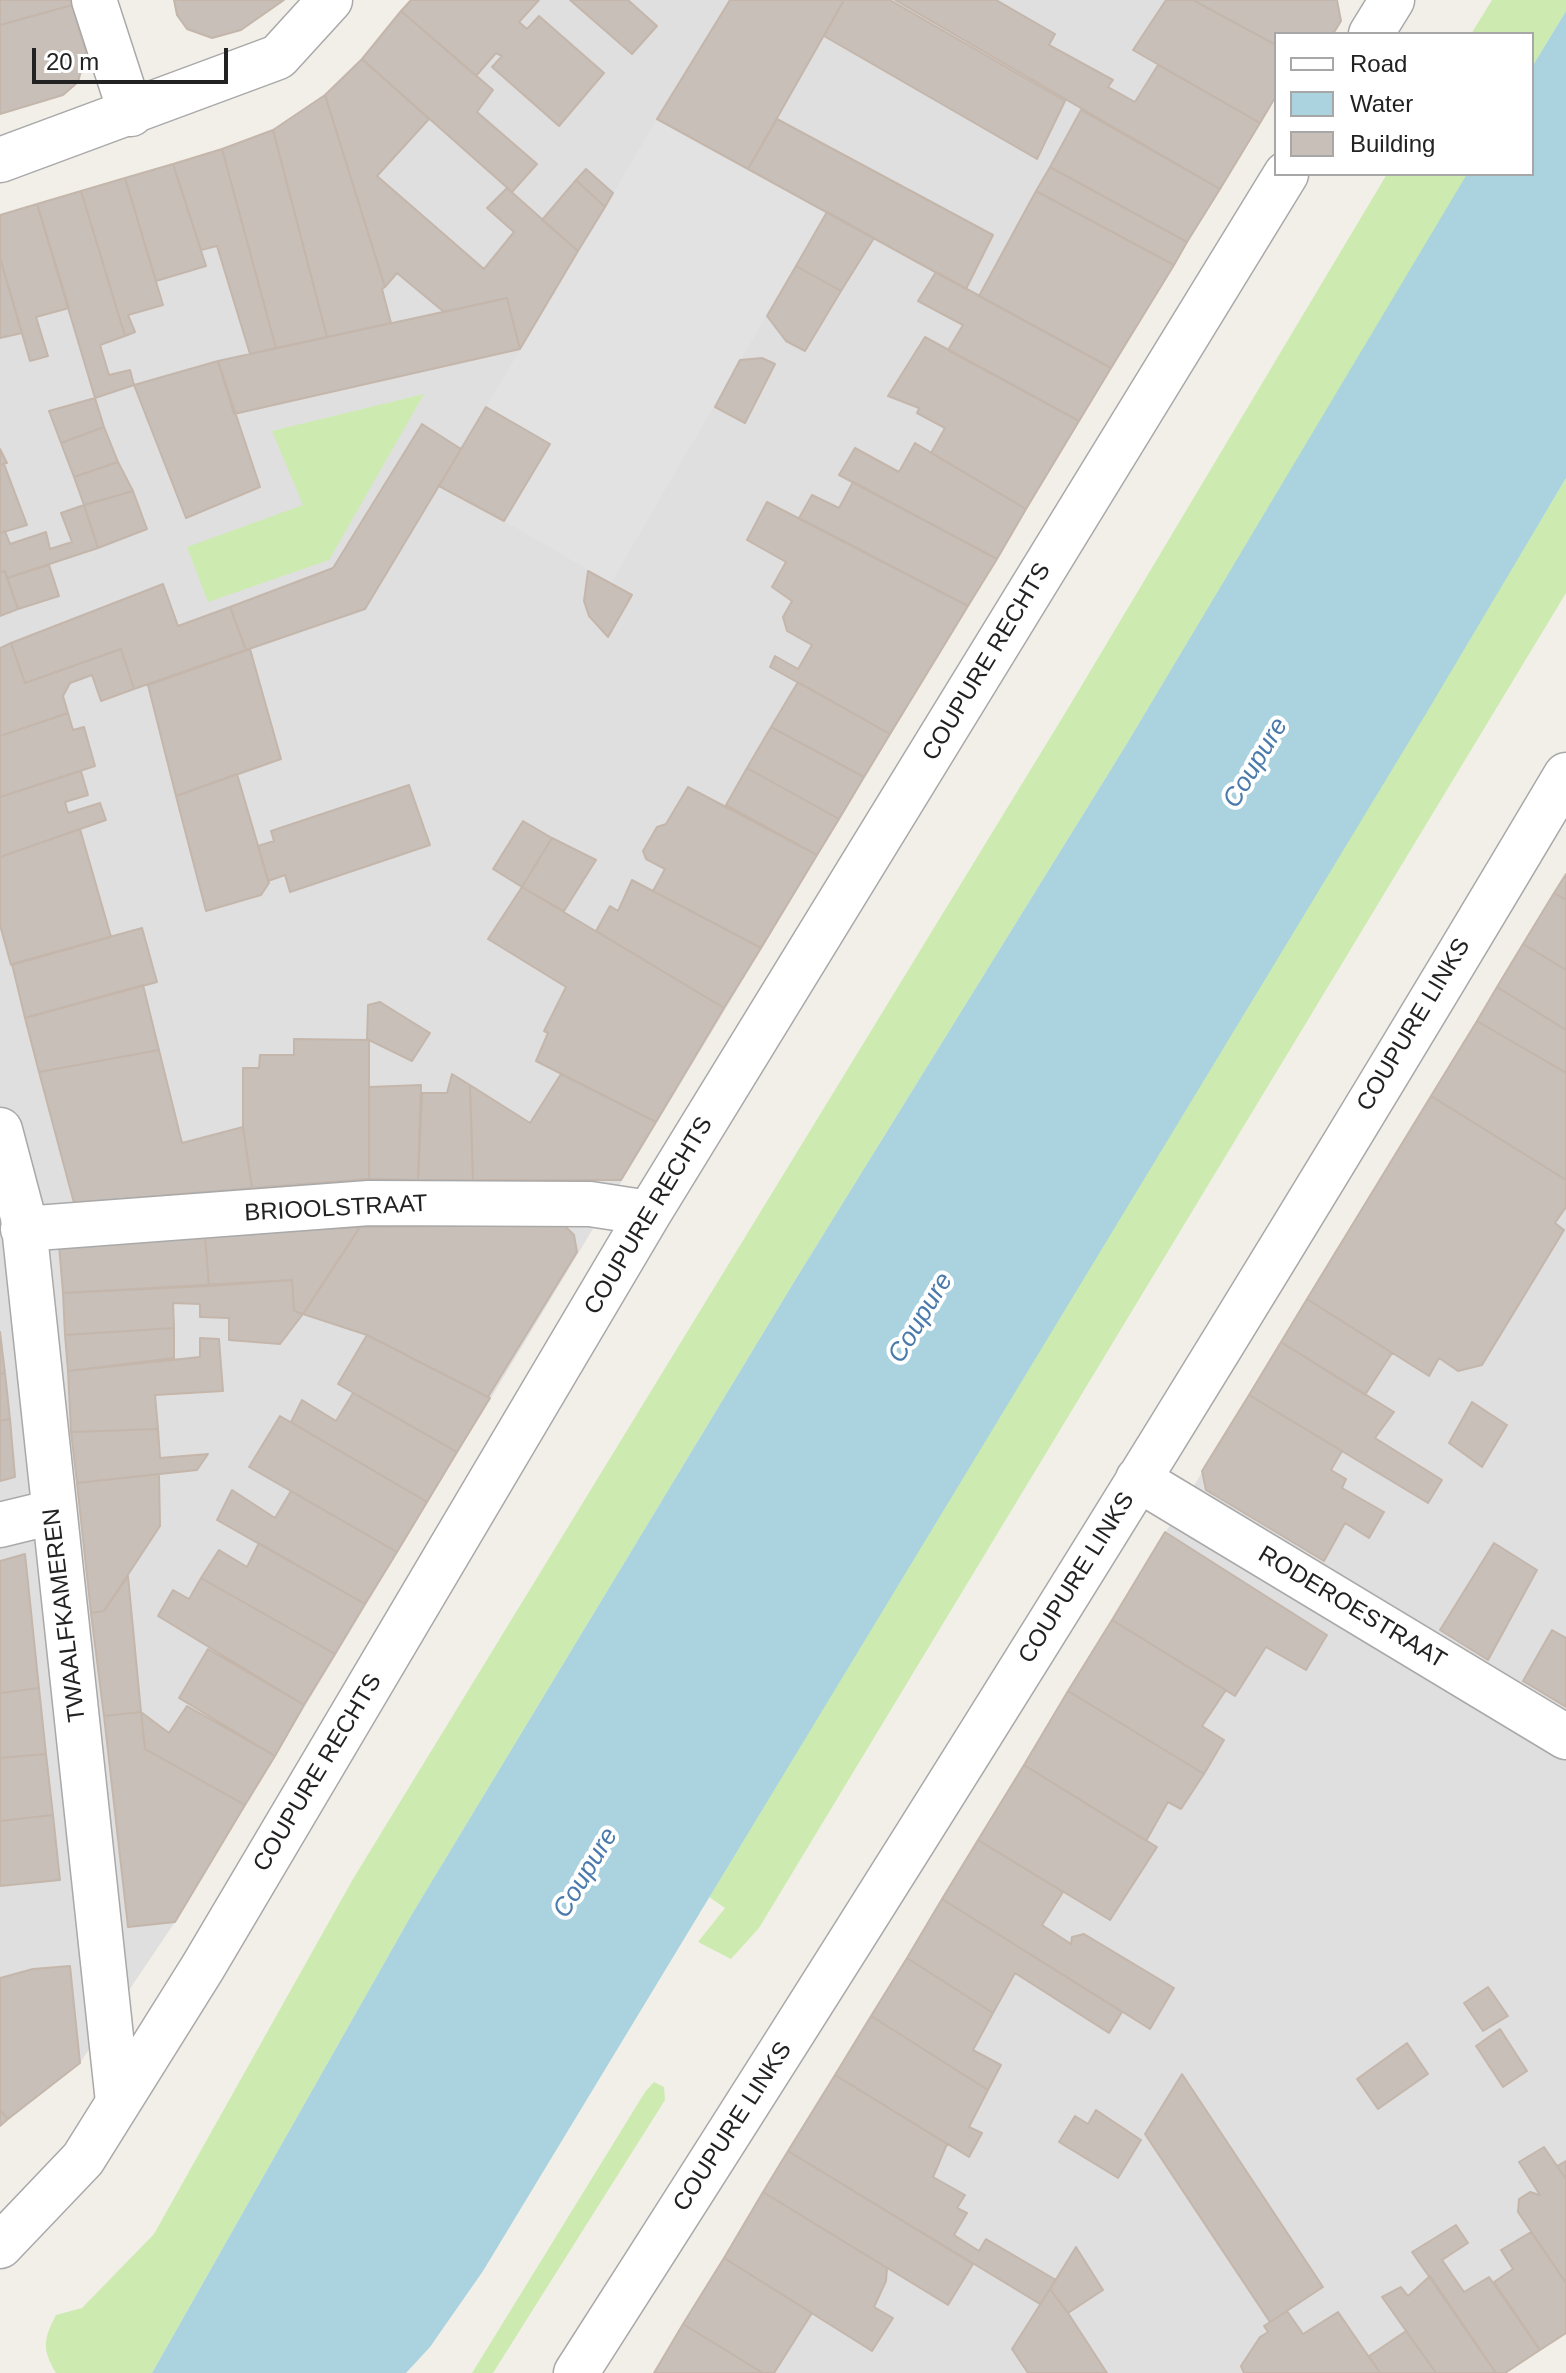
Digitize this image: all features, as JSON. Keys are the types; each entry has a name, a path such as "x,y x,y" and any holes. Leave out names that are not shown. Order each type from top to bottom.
{"street":[{"path":"94,0 131,114"},
{"path":"0,160 278,57 330,0"},
{"path":"1372,32 1392,0"},
{"name":"COUPURE RECHTS","path":"0,2246 83,2159 211,1954 649,1213 1285,176"},
{"name":"COUPURE LINKS","path":"576,2373 832,1972 1138,1479 1566,775"},
{"name":"TWAALFKAMEREN","path":"0,1130 23,1229 118,2102"},
{"name":"BRIOOLSTRAAT","path":"23,1229 369,1203 590,1204 649,1213"},
{"name":"RODEROESTRAAT","path":"1138,1479 1566,1737"},
{"path":"0,1525 53,1512"}],"shaded area":[{"path":"411,0 1337,0 1341,21 1334,32 1274,32 1274,99 175,1922 80,2063 0,2126 0,215 222,149 276,129 322,98 362,59"},
{"path":"657,119 827,212 611,583 504,521 550,444 486,407"},
{"path":"1566,874 1566,2333 1505,2373 654,2373"}],"green space":[{"path":"1492,0 1566,0 1566,11 1534,64 1534,32 1472,32"},
{"path":"1386,176 1467,176 1126,745 797,1277 412,1914 152,2373 56,2373 46,2344 56,2315 82,2308 154,2234 353,1879 1067,710"},
{"path":"424,394 329,560 208,602 187,547 303,505 272,431"},
{"path":"1566,478 1566,593 759,1928 731,1959 698,1942 725,1908 709,1897"},
{"path":"654,2082 664,2087 665,2100 493,2373 472,2373 645,2092"}],"water":[{"name":"Coupure","path":"1566,11 1566,478 1427,712 483,2271 430,2347 406,2373 152,2373 412,1914 797,1277 1126,745 1466,176 1534,176 1534,64"}],"building":[{"path":"0,0 71,0 72,5 0,25"},
{"path":"174,0 284,0 241,30 212,38 187,29 177,15"},
{"path":"411,0 539,0 519,22 527,29 539,16 604,73 559,126 492,67 502,56 496,53 476,76 401,11"},
{"path":"570,0 628,0 657,26 632,54"},
{"path":"730,0 844,0 748,169 657,119"},
{"path":"844,0 890,0 1065,101 1037,159 824,36"},
{"path":"895,0 996,0 1055,34 1049,45 1113,80 1108,87 1135,102 1158,65 1260,123 1220,189"},
{"path":"1166,0 1193,0 1274,44 1274,99 1260,123 1133,50"},
{"path":"1193,0 1337,0 1341,21 1334,32 1274,32 1274,44"},
{"path":"72,5 86,52 78,82 63,95 0,114 0,25"},
{"path":"401,11 493,90 477,112 537,164 512,192 362,59"},
{"path":"362,59 429,119 377,176 484,269 514,232 487,208 507,188 578,251 520,349 507,298 444,312 397,273 385,287 325,95"},
{"path":"325,95 385,287 382,289 391,323 327,337 273,130"},
{"path":"1081,110 1220,189 1187,242 1050,167"},
{"path":"777,119 993,235 966,289 748,169"},
{"path":"273,130 327,337 276,348 222,149"},
{"path":"222,149 276,348 250,354 217,246 201,250 173,164"},
{"path":"173,164 206,266 156,281 125,178"},
{"path":"1050,167 1187,242 1174,265 1036,191"},
{"path":"586,169 613,193 605,207 576,180"},
{"path":"125,178 163,305 128,315 135,332 125,336 81,191"},
{"path":"576,180 605,207 578,251 542,220"},
{"path":"81,191 125,336 100,345 109,375 130,370 134,385 95,398 37,204"},
{"path":"1036,191 1174,265 1111,368 979,296"},
{"path":"37,204 69,308 36,317 48,356 30,361 0,258 0,215"},
{"path":"827,212 874,238 841,291 796,266"},
{"path":"0,258 22,333 0,338"},
{"path":"796,266 841,291 805,351 786,341 767,316"},
{"path":"936,272 1111,368 1079,421 948,350 963,325 918,301"},
{"path":"507,298 520,349 234,414 218,361"},
{"path":"925,337 1079,421 1026,509 931,453 945,428 917,413 919,408 888,396"},
{"path":"762,358 775,364 745,423 715,407 740,360"},
{"path":"218,361 260,487 186,518 134,385"},
{"path":"95,398 104,427 61,443 49,411"},
{"path":"486,407 550,444 504,521 439,486"},
{"path":"422,424 461,449 365,609 246,650 230,607 333,568"},
{"path":"104,427 118,462 74,477 61,443"},
{"path":"915,443 1026,509 997,559 839,475 855,448 899,472"},
{"path":"0,449 7,463 0,465"},
{"path":"118,462 133,491 84,505 74,477"},
{"path":"4,464 27,525 0,533 0,465"},
{"path":"853,482 997,559 968,606 799,518 812,495 839,508"},
{"path":"133,491 147,529 98,548 84,505"},
{"path":"767,502 968,606 890,734 770,667 775,656 798,669 812,645 787,631 783,617 792,601 772,587 786,562 747,540"},
{"path":"84,505 98,548 7,578 5,571 0,572 0,533 5,531 10,544 46,532 50,549 72,542 61,513"},
{"path":"49,565 59,596 18,609 7,578"},
{"path":"5,571 18,609 0,616 0,572"},
{"path":"588,571 632,595 608,637 589,616 584,601"},
{"path":"163,584 178,626 230,607 246,650 134,689 121,649 25,683 11,643"},
{"path":"11,643 25,683 121,649 134,689 101,701 92,675 70,683 63,696 68,713 0,736 0,648"},
{"path":"250,649 281,759 176,796 148,685"},
{"path":"798,682 890,734 864,777 771,727"},
{"path":"68,713 73,730 84,727 95,766 0,797 0,736"},
{"path":"771,727 864,777 839,819 747,768"},
{"path":"747,768 839,819 817,855 726,805"},
{"path":"81,771 88,795 65,802 68,813 100,803 106,820 0,857 0,797"},
{"path":"237,774 269,883 261,895 206,911 176,796"},
{"path":"409,785 430,845 290,892 285,875 268,881 258,846 274,841 271,831"},
{"path":"688,787 817,855 761,948 653,891 665,869 646,859 643,851 657,827 666,824"},
{"path":"523,821 552,838 522,887 493,869"},
{"path":"80,829 111,937 11,965 0,925 0,857"},
{"path":"552,838 596,860 564,911 522,887"},
{"path":"1566,874 1566,900 1554,893"},
{"path":"632,880 761,948 724,1008 596,931 610,906 618,911"},
{"path":"522,887 724,1008 656,1122 536,1061 548,1033 544,1031 566,987 488,939"},
{"path":"1554,893 1566,900 1566,970 1523,944"},
{"path":"142,928 157,982 25,1018 12,964"},
{"path":"1523,944 1566,970 1566,1030 1497,987"},
{"path":"143,985 159,1050 39,1072 25,1018"},
{"path":"1497,987 1566,1030 1566,1073 1477,1021"},
{"path":"380,1002 430,1033 412,1061 367,1039 368,1005"},
{"path":"1477,1021 1566,1073 1566,1180 1431,1096"},
{"path":"294,1039 369,1040 369,1179 252,1188 243,1127 243,1068 259,1068 260,1055 294,1055"},
{"path":"159,1050 182,1143 243,1127 252,1188 74,1203 39,1072"},
{"path":"452,1074 470,1085 473,1180 418,1180 422,1093 447,1093"},
{"path":"561,1074 656,1122 621,1180 473,1180 470,1085 530,1123"},
{"path":"421,1085 418,1180 369,1179 369,1087"},
{"path":"1431,1096 1566,1180 1566,1207 1555,1223 1564,1230 1482,1365 1458,1371 1439,1358 1429,1376 1307,1299"},
{"path":"565,1226 574,1235 577,1252 488,1397 367,1335 303,1314 360,1227"},
{"path":"360,1227 303,1314 294,1311 292,1280 209,1286 205,1236"},
{"path":"205,1236 209,1286 63,1293 59,1245"},
{"path":"292,1280 294,1311 303,1314 280,1344 229,1340 229,1318 200,1317 200,1304 173,1303 174,1328 65,1335 63,1293"},
{"path":"1307,1299 1392,1353 1365,1395 1281,1342"},
{"path":"174,1328 174,1358 68,1371 65,1335"},
{"path":"0,1332 5,1373 0,1374"},
{"path":"367,1335 490,1398 457,1452 338,1384"},
{"path":"200,1338 219,1339 223,1391 155,1395 158,1429 71,1432 68,1371 200,1357"},
{"path":"1281,1342 1394,1412 1375,1438 1442,1480 1428,1503 1249,1395"},
{"path":"5,1373 10,1419 0,1421 0,1374"},
{"path":"353,1393 457,1452 427,1502 291,1422 302,1400 336,1421"},
{"path":"1249,1395 1342,1451 1331,1470 1346,1479 1342,1488 1384,1512 1369,1538 1345,1523 1324,1561 1206,1490 1202,1471"},
{"path":"1472,1402 1507,1425 1482,1467 1449,1443"},
{"path":"280,1416 427,1502 397,1552 249,1467"},
{"path":"10,1419 15,1477 0,1481 0,1421"},
{"path":"158,1429 160,1458 208,1454 197,1470 77,1483 71,1432"},
{"path":"159,1474 160,1526 104,1611 91,1613 77,1483"},
{"path":"232,1490 275,1518 291,1491 397,1552 365,1604 217,1520"},
{"path":"1165,1532 1327,1635 1306,1670 1266,1647 1235,1696 1112,1620"},
{"path":"259,1543 365,1604 335,1654 201,1578 219,1550 247,1567"},
{"path":"1494,1543 1537,1570 1488,1660 1440,1630"},
{"path":"25,1554 39,1688 0,1693 0,1561"},
{"path":"128,1576 141,1712 104,1716 91,1613 104,1611"},
{"path":"201,1578 335,1654 304,1705 158,1616 173,1590 189,1599"},
{"path":"1112,1620 1226,1690 1202,1726 1224,1740 1204,1774 1068,1691"},
{"path":"1552,1630 1566,1638 1566,1707 1523,1681"},
{"path":"208,1649 304,1705 275,1756 179,1698"},
{"path":"39,1688 46,1754 0,1758 0,1693"},
{"path":"1068,1691 1204,1774 1181,1809 1168,1802 1146,1841 1024,1765"},
{"path":"187,1706 275,1756 245,1805 145,1749 141,1712 169,1733"},
{"path":"141,1712 145,1749 245,1805 175,1922 128,1927 104,1716"},
{"path":"46,1754 53,1815 0,1821 0,1758"},
{"path":"1024,1765 1157,1847 1110,1920 978,1840"},
{"path":"53,1815 60,1880 0,1886 0,1821"},
{"path":"978,1840 1063,1892 1042,1925 1071,1944 1072,1937 1084,1934 1174,1988 1150,2029 942,1899"},
{"path":"942,1899 1122,2012 1109,2033 1015,1973 993,2013 907,1958"},
{"path":"907,1958 993,2013 973,2050 1001,2065 988,2090 871,2016"},
{"path":"70,1966 80,2063 8,2119 0,2110 0,1978 33,1969"},
{"path":"1488,1987 1508,2016 1483,2031 1464,2003"},
{"path":"871,2016 988,2090 969,2127 982,2133 969,2157 835,2075"},
{"path":"1500,2029 1527,2071 1503,2087 1476,2046"},
{"path":"1407,2043 1428,2074 1378,2109 1357,2079"},
{"path":"1182,2074 1323,2287 1270,2322 1145,2134"},
{"path":"835,2075 947,2144 933,2177 965,2195 957,2208 967,2213 954,2235 979,2251 986,2239 1056,2280 1040,2304 788,2151"},
{"path":"0,2110 8,2119 0,2126"},
{"path":"1096,2110 1141,2140 1118,2178 1059,2142 1075,2116 1088,2124"},
{"path":"1544,2147 1566,2179 1566,2283 1518,2212 1519,2199 1530,2192 1540,2195 1519,2162"},
{"path":"788,2151 973,2264 948,2305 763,2192"},
{"path":"1566,2161 1566,2179 1557,2166"},
{"path":"763,2192 887,2268 886,2281 874,2307 893,2318 872,2351 724,2258"},
{"path":"1456,2225 1468,2243 1442,2260 1464,2292 1489,2277 1540,2350 1505,2373 1496,2373 1412,2252"},
{"path":"1531,2232 1566,2283 1566,2333 1540,2350 1494,2282 1513,2269 1501,2250"},
{"path":"1076,2247 1103,2290 1068,2313 1050,2289"},
{"path":"724,2258 812,2313 774,2373 763,2373 683,2324"},
{"path":"1430,2276 1496,2373 1436,2373 1382,2297 1401,2287 1408,2296"},
{"path":"1050,2289 1107,2373 1028,2373 1012,2349"},
{"path":"1287,2311 1303,2334 1338,2312 1380,2373 1244,2373 1241,2366 1260,2337 1268,2332 1264,2326"},
{"path":"683,2324 763,2373 654,2373"},
{"path":"1406,2331 1436,2373 1380,2373 1369,2356"}]}
